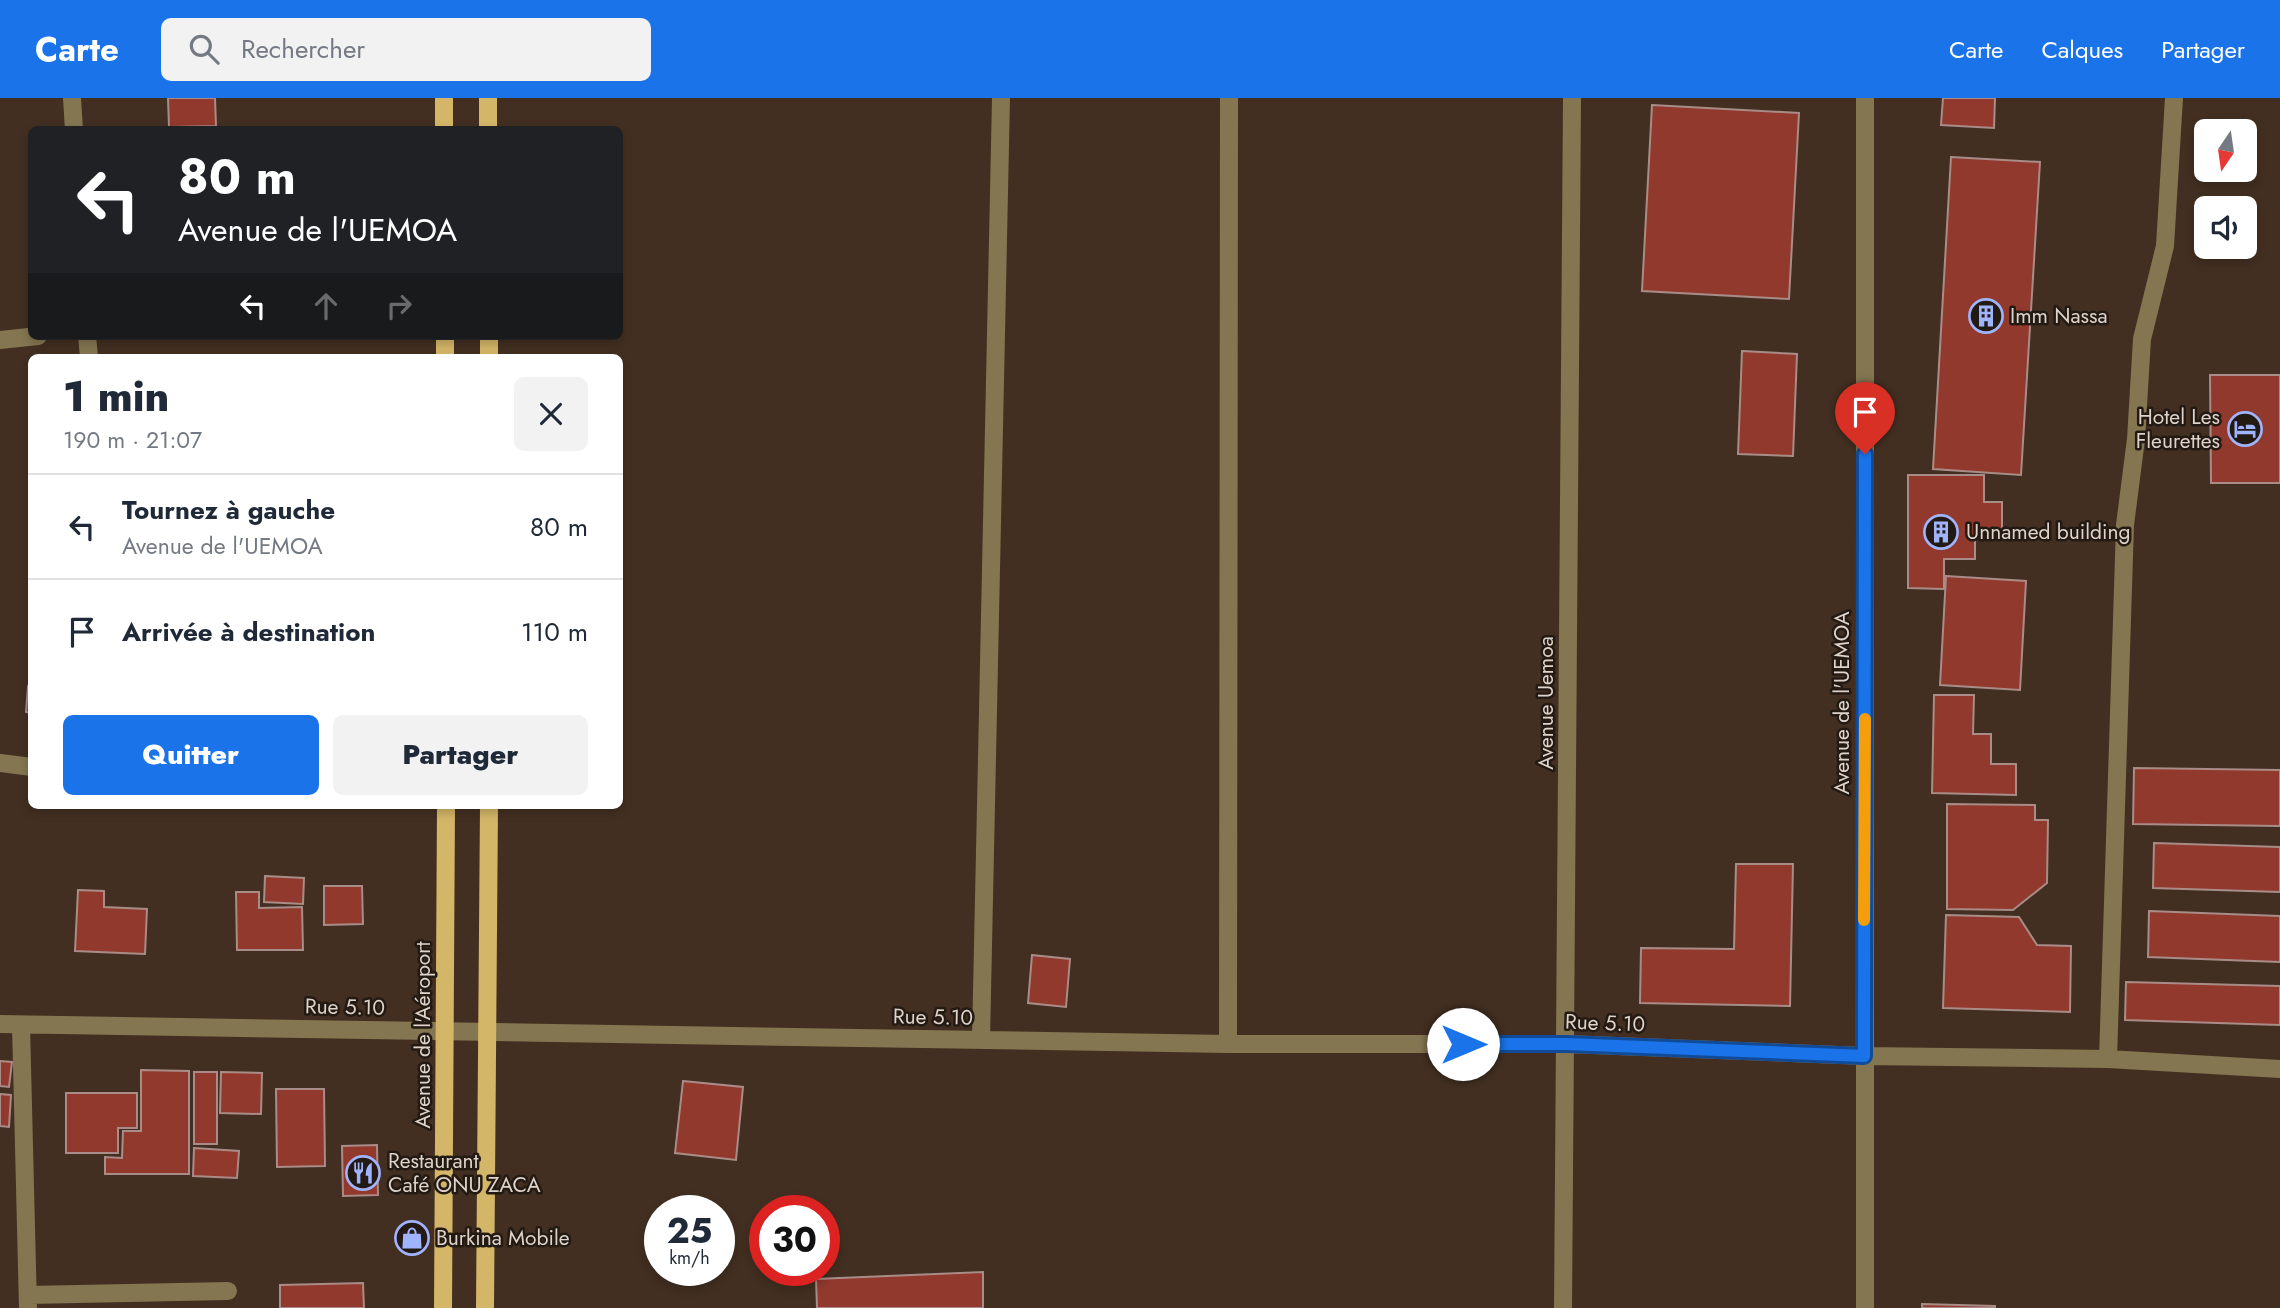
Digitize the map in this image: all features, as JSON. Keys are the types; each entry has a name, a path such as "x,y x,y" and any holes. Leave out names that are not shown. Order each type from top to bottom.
{"main road":[{"path":"444,98 444,126"},
{"path":"488,98 488,126"},
{"name":"Avenue de l'Aéroport","path":"443,1308 447,1031 446,809"},
{"path":"485,1308 489,809"}],"street":[{"path":"72,98 74,126"},
{"path":"981,1040 1001,98"},
{"path":"1228,1044 1229,98"},
{"name":"Avenue Uemoa","path":"1563,1308 1572,98"},
{"name":"Avenue de l'UEMOA","path":"1865,98 1865,1308"},
{"path":"2108,1059 2125,525 2136,439 2142,339 2165,246 2174,98"},
{"path":"0,340 28,337"},
{"path":"0,763 28,766"},
{"name":"Rue 5.10","path":"0,1024 1228,1044 1567,1044 1864,1056 2108,1059 2280,1069"},
{"path":"21,1025 28,1301 228,1291"}],"building":[{"path":"168,98 215,98 216,126 169,126"},
{"path":"1943,98 1995,98 1994,128 1941,125"},
{"path":"1652,105 1799,113 1789,299 1642,291"},
{"name":"Imm Nassa","path":"1951,157 2040,162 2021,475 1933,469"},
{"path":"1742,351 1797,354 1793,456 1738,454"},
{"name":"Hotel Les Fleurettes","path":"2210,375 2280,375 2280,483 2211,483"},
{"name":"Unnamed building","path":"1908,475 1984,475 1984,502 2002,502 2002,532 1975,532 1975,559 1944,559 1944,589 1908,588"},
{"path":"1946,576 2026,581 2020,690 1940,685"},
{"path":"1934,695 1974,695 1973,734 1991,734 1991,764 2016,764 2016,795 1932,793"},
{"path":"2134,768 2280,770 2280,826 2133,824"},
{"path":"1947,804 2035,805 2035,820 2048,820 2047,883 2013,910 1947,909"},
{"path":"2154,843 2280,847 2280,892 2153,888"},
{"path":"1736,864 1793,864 1790,1006 1640,1003 1641,948 1734,949"},
{"path":"265,876 304,878 303,904 264,902"},
{"path":"324,886 362,886 363,924 324,925"},
{"path":"78,890 104,891 104,907 147,909 145,954 75,951"},
{"path":"236,892 259,892 259,908 302,907 303,950 237,950"},
{"path":"2149,911 2280,916 2280,962 2148,957"},
{"path":"1946,915 2019,917 2037,945 2071,946 2070,1012 1943,1008"},
{"path":"1032,955 1070,959 1066,1007 1028,1003"},
{"path":"2126,982 2280,986 2280,1025 2125,1020"},
{"path":"0,1061 12,1062 9,1087 0,1086"},
{"path":"141,1070 189,1071 189,1174 105,1174 105,1157 122,1158 123,1131 141,1131"},
{"path":"194,1072 217,1072 217,1144 194,1144"},
{"path":"221,1072 262,1073 261,1114 220,1113"},
{"path":"683,1081 743,1087 736,1160 675,1153"},
{"path":"276,1089 324,1089 325,1166 277,1167"},
{"path":"66,1093 137,1093 137,1128 118,1128 118,1153 66,1153"},
{"path":"0,1094 11,1095 9,1127 0,1126"},
{"path":"377,1145 378,1195 343,1196 342,1146"},
{"path":"194,1148 239,1151 237,1178 193,1176"},
{"path":"983,1272 983,1308 817,1308 816,1286 840,1286 840,1278"},
{"path":"363,1283 364,1308 280,1308 280,1285"},
{"path":"1922,1304 1995,1306 1995,1308 1922,1308"}],"slow traffic":[{"path":"1864,920 1865,719"}],"place":[{"name":"Imm Nassa","path":"1986,316"},
{"name":"Hotel Les Fleurettes","path":"2245,429"},
{"name":"Unnamed building","path":"1941,532"},
{"name":"Restaurant Café ONU ZACA","path":"363,1173"},
{"name":"Burkina Mobile","path":"412,1238"}],"route":[{"path":"1463,1044 1567,1044 1864,1056 1865,454"}]}
